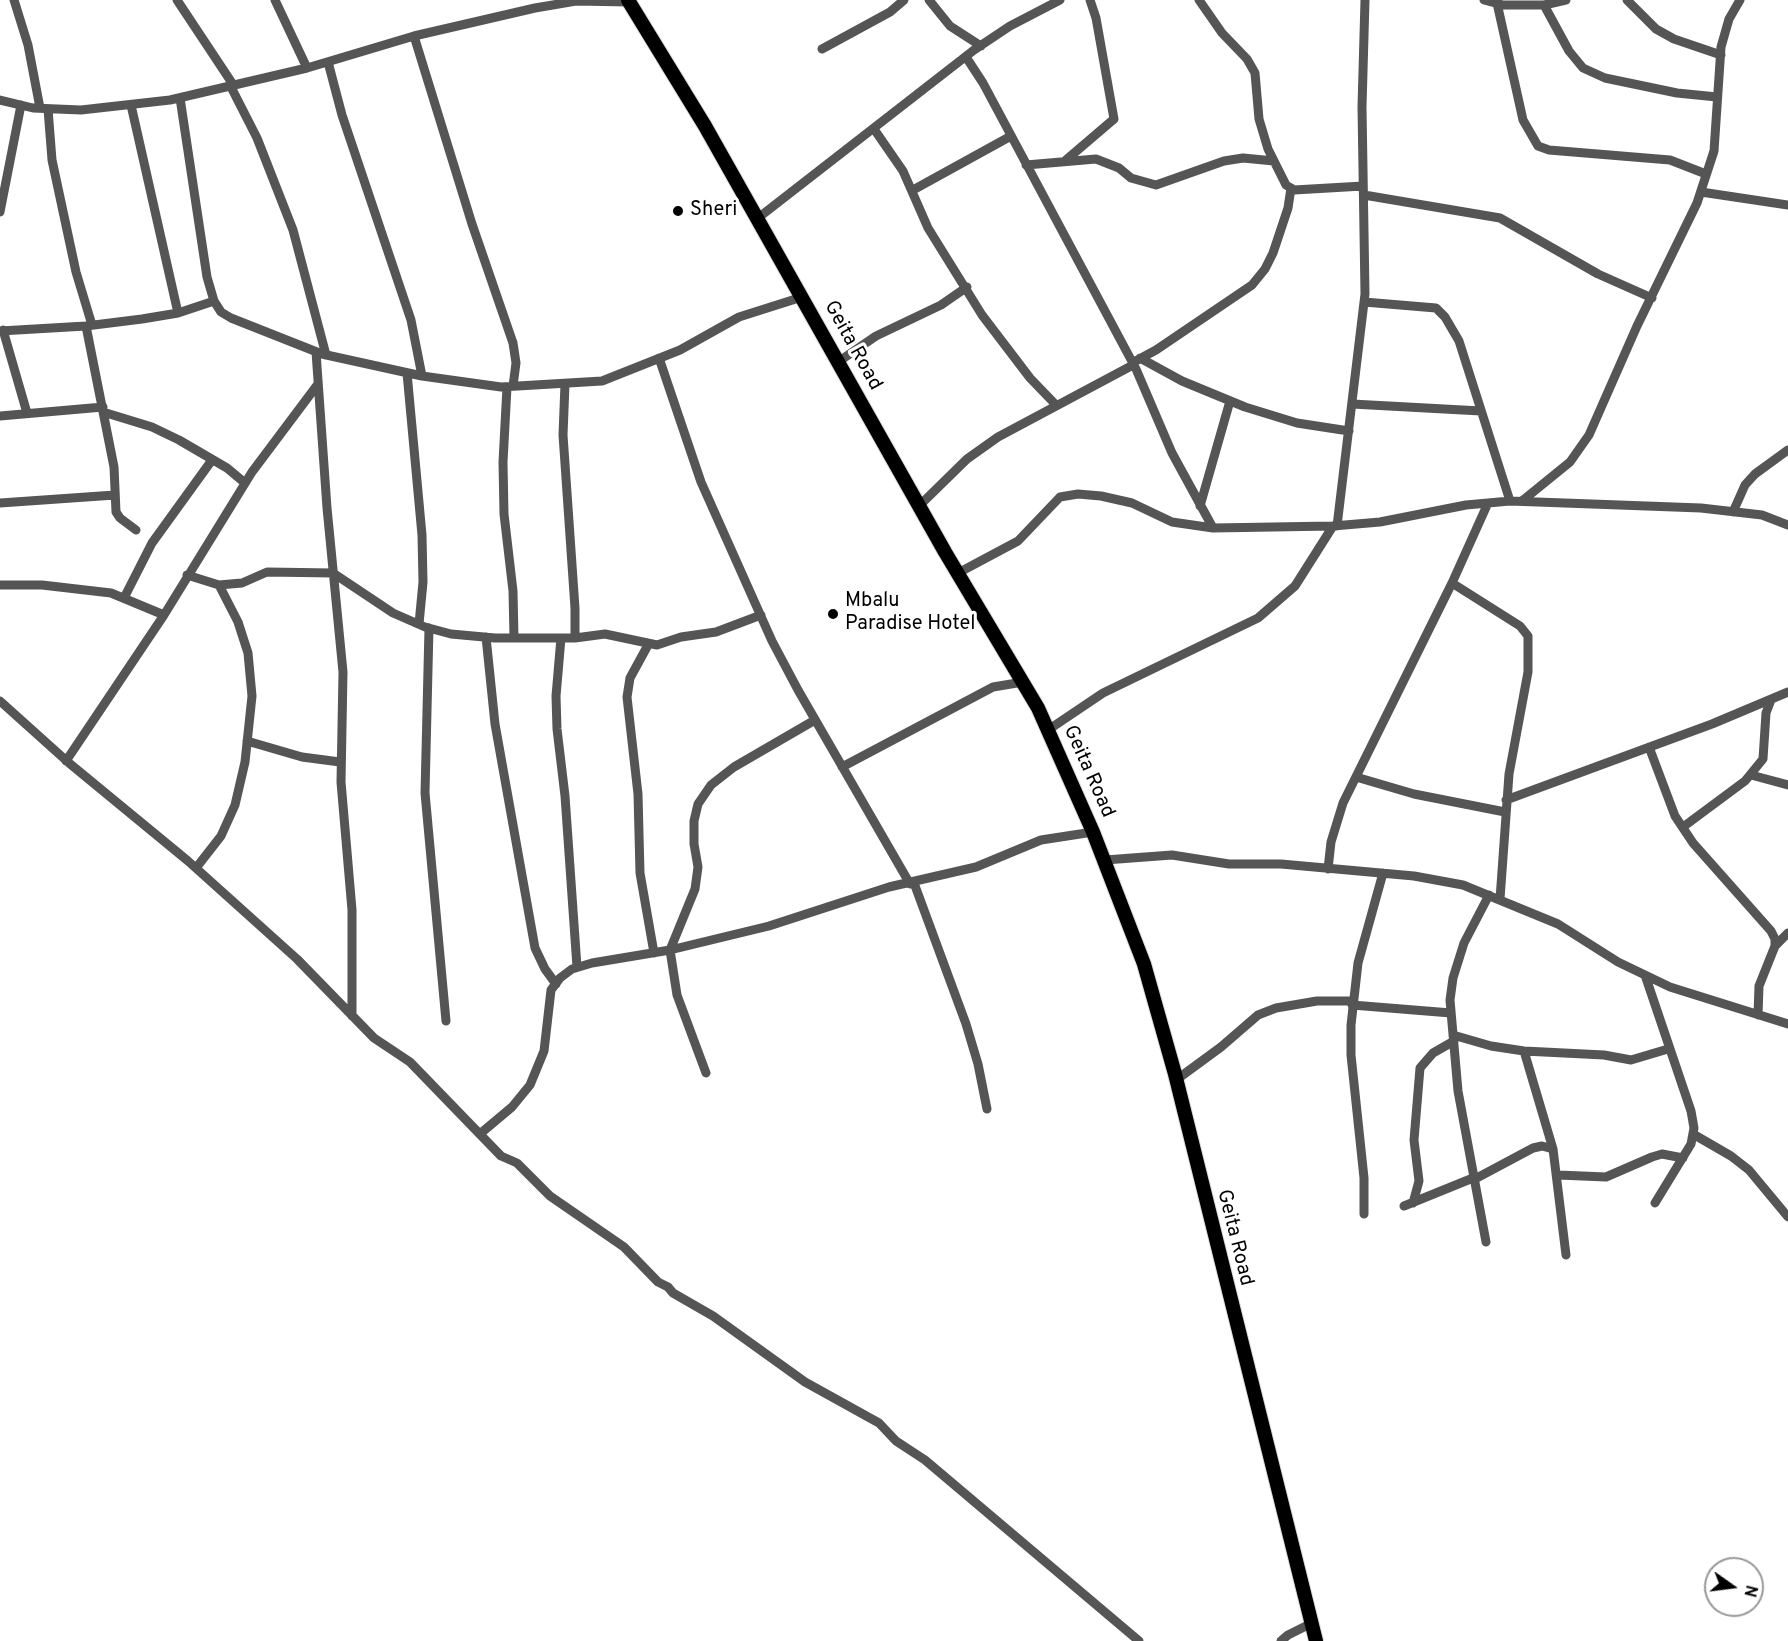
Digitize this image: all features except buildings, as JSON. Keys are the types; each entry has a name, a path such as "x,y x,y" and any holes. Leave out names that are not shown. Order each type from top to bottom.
{"highway":[{"name":"Geita Road","path":"628,1 758,218 919,506 1023,682 1048,730 1105,860 1144,964 1176,1080 1316,1641"}],"street":[{"path":"14,0 44,109 52,160 89,326 114,467 116,512 136,530"},
{"path":"177,0 233,87 257,138 293,230 326,355"},
{"path":"275,0 307,68"},
{"path":"822,49 890,12 904,0"},
{"path":"929,0 950,26 981,46"},
{"path":"758,218 981,46 1010,26 1060,0"},
{"path":"1066,160 1114,119 1096,18 1090,0"},
{"path":"1199,0 1222,33 1247,59 1255,73 1259,119 1274,161 1286,185 1294,190 1364,191 1500,218 1598,274 1652,298"},
{"path":"1048,730 1103,693 1258,618 1295,586 1335,526 1364,302 1365,0"},
{"path":"1484,0 1497,3 1549,3 1566,0"},
{"path":"1627,0 1656,29 1674,39 1720,55"},
{"path":"1522,501 1570,462 1589,435 1701,192 1714,151 1720,55 1729,20 1740,0"},
{"path":"0,100 44,109 81,110 180,98 307,68 414,36 576,1 628,1"},
{"path":"1497,3 1524,120 1538,146 1549,150 1670,160 1706,174"},
{"path":"1549,3 1569,51 1583,68 1605,78 1677,93 1717,97"},
{"path":"414,36 472,224 513,343 516,363 510,386 504,462 504,514 513,591 514,638"},
{"path":"966,57 1135,362 1172,453 1214,528"},
{"path":"328,62 342,115 411,320 422,376"},
{"path":"180,98 207,277 214,301 221,312 231,318 316,352 407,374 510,386 602,381 680,350 740,318 802,297"},
{"path":"0,212 21,105"},
{"path":"131,105 178,313"},
{"path":"874,129 913,190 928,228 967,287 982,315 1010,353 1056,405"},
{"path":"913,190 1011,136"},
{"path":"1026,165 1096,159 1119,168 1137,180 1156,185 1224,161 1243,158 1274,161"},
{"path":"919,506 967,459 998,437 1135,362 1252,285 1265,269 1273,253 1288,208 1291,188"},
{"path":"1701,192 1788,206"},
{"path":"838,362 876,336 941,305 967,287"},
{"path":"27,413 1,331 89,326 178,313 214,301"},
{"path":"1364,302 1396,303 1441,311 1459,341 1510,501"},
{"path":"316,352 343,672 340,762 345,854 351,910 352,1016"},
{"path":"659,358 701,482 761,615 815,720 912,883 966,1024 978,1064 987,1109"},
{"path":"1135,362 1230,401 1297,423 1349,431"},
{"path":"407,374 422,535 423,582 419,624"},
{"path":"66,761 164,615 245,483 318,384"},
{"path":"565,384 563,435 575,608 574,638"},
{"path":"1200,506 1230,401"},
{"path":"1352,404 1481,411"},
{"path":"0,416 103,410 152,427 180,440 245,483"},
{"path":"1733,512 1745,485 1755,474 1788,450"},
{"path":"124,598 152,543 212,460"},
{"path":"958,573 993,552 1018,541 1060,497 1078,494 1101,496 1132,503 1172,522 1214,528 1335,526 1380,522 1510,501 1637,504 1733,512 1762,516 1788,525"},
{"path":"0,502 115,495"},
{"path":"1328,869 1336,822 1452,583 1488,503"},
{"path":"187,575 219,585 242,583 267,572 333,573 393,613 419,624 451,634 486,637 574,638 605,634 622,636 648,645 716,632 761,615"},
{"path":"1452,583 1520,626 1528,636 1528,672 1506,800 1500,899"},
{"path":"0,585 75,588 124,598 164,615"},
{"path":"196,868 221,836 235,805 247,741 252,696 248,653 238,622 219,585"},
{"path":"429,628 425,793 446,1021"},
{"path":"486,637 495,724 535,948 544,969 556,984"},
{"path":"561,638 556,696 557,729 565,796 577,968"},
{"path":"648,645 630,678 627,697 638,794 640,873 654,952"},
{"path":"842,767 993,687 1023,682"},
{"path":"1506,800 1788,692"},
{"path":"1683,827 1751,775 1764,759 1766,713 1771,699"},
{"path":"0,700 66,761 196,868 297,959 374,1038 410,1062 501,1156 517,1163 550,1196 624,1247 658,1282 713,1316 805,1382 879,1423 896,1441 934,1468 1138,1641"},
{"path":"706,1073 677,995 670,951 695,889 698,867 694,821 698,804 711,786 734,767 815,720"},
{"path":"247,741 302,757 340,762"},
{"path":"1649,747 1665,796 1683,827 1771,931 1775,946"},
{"path":"1751,775 1788,784"},
{"path":"1356,777 1414,794 1505,812"},
{"path":"481,1133 512,1107 530,1084 544,1051 551,990 560,978 577,968 654,952 670,951 769,926 889,887 976,867 1041,840 1093,832"},
{"path":"1105,860 1172,855 1229,864 1383,873 1463,885 1557,924 1618,962 1670,987 1788,1023"},
{"path":"1364,1214 1364,1178 1350,1055 1352,1003 1358,963 1383,873"},
{"path":"1486,1242 1473,1179 1451,1013 1452,978 1464,943 1489,895"},
{"path":"1758,1015 1759,986 1775,946 1788,933"},
{"path":"1645,975 1668,1049 1691,1111 1693,1134 1683,1158 1655,1203"},
{"path":"1176,1080 1221,1047 1258,1015 1276,1008 1317,1000 1451,1013"},
{"path":"1553,1149 1537,1146 1473,1179 1408,1205 1419,1180 1414,1140 1419,1068 1433,1053 1453,1038 1524,1051 1604,1055 1631,1060 1668,1049"},
{"path":"1524,1051 1553,1149 1566,1255"},
{"path":"1693,1134 1731,1156 1749,1170 1788,1217"},
{"path":"1558,1175 1606,1177 1662,1154 1683,1158"},
{"path":"1281,1641 1312,1623"}],"place":[{"name":"Sheri","path":"678,211"},
{"name":"Mbalu Paradise Hotel","path":"833,614"}]}
